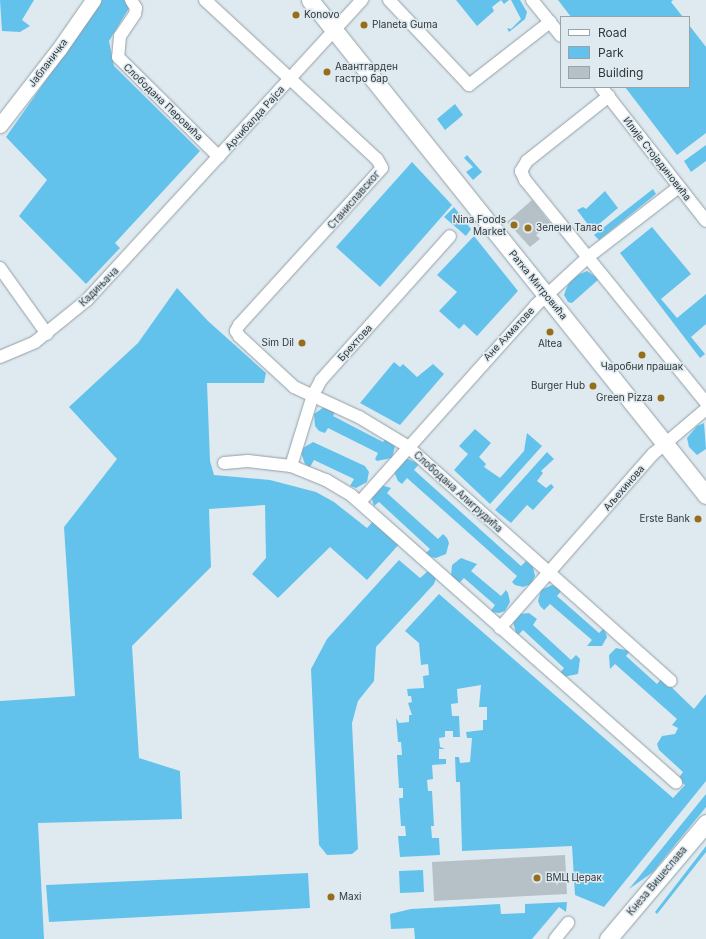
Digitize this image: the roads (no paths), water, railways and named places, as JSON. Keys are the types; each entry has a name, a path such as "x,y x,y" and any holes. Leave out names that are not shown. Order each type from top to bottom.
{"main road":[{"name":"Ратка Митровића","path":"310,0 706,494"},
{"name":"Кнеза Вишеслава","path":"608,939 706,823"}],"street":[{"name":"Јабланичка","path":"0,124 59,49 93,0"},
{"name":"Слободана Перовића","path":"131,0 136,8 135,14 120,36 118,57 219,157"},
{"path":"205,0 289,80"},
{"name":"Арчибалда Рајса","path":"147,235 362,0"},
{"path":"389,0 469,85 550,22"},
{"path":"532,0 560,35"},
{"name":"Станиславског","path":"239,326 382,168 378,159 289,80"},
{"name":"Илије Стојадиновића","path":"588,257 525,180 521,171 527,161 605,92 706,221"},
{"name":"Ане Ахматове","path":"360,502 407,446 546,295 588,257 679,187"},
{"name":"Кадињача","path":"0,357 47,334 87,300 147,235"},
{"name":"Брехтова","path":"290,466 313,395 321,380 450,236"},
{"path":"588,257 706,403"},
{"path":"0,268 47,334"},
{"name":"Слободана Алигрудића","path":"239,326 236,331 239,336 286,382 381,428 407,446 671,681"},
{"name":"Аљехинова","path":"500,628 665,443 706,409"},
{"path":"224,462 248,461 290,466 326,480 360,502 676,783"},
{"path":"555,939 568,924"}],"place":[{"name":"Konovo","path":"296,15"},
{"name":"Planeta Guma","path":"364,25"},
{"name":"Авантгарден гастро бар","path":"327,72"},
{"name":"Nina Foods Market","path":"514,225"},
{"name":"Зелени Талас","path":"528,228"},
{"name":"Altea","path":"550,332"},
{"name":"Sim Dil","path":"302,343"},
{"name":"Чаробни прашак","path":"642,355"},
{"name":"Burger Hub","path":"593,386"},
{"name":"Green Pizza","path":"661,398"},
{"name":"Erste Bank","path":"698,519"},
{"name":"ВМЦ Церак","path":"537,878"},
{"name":"Maxi","path":"331,897"}]}
